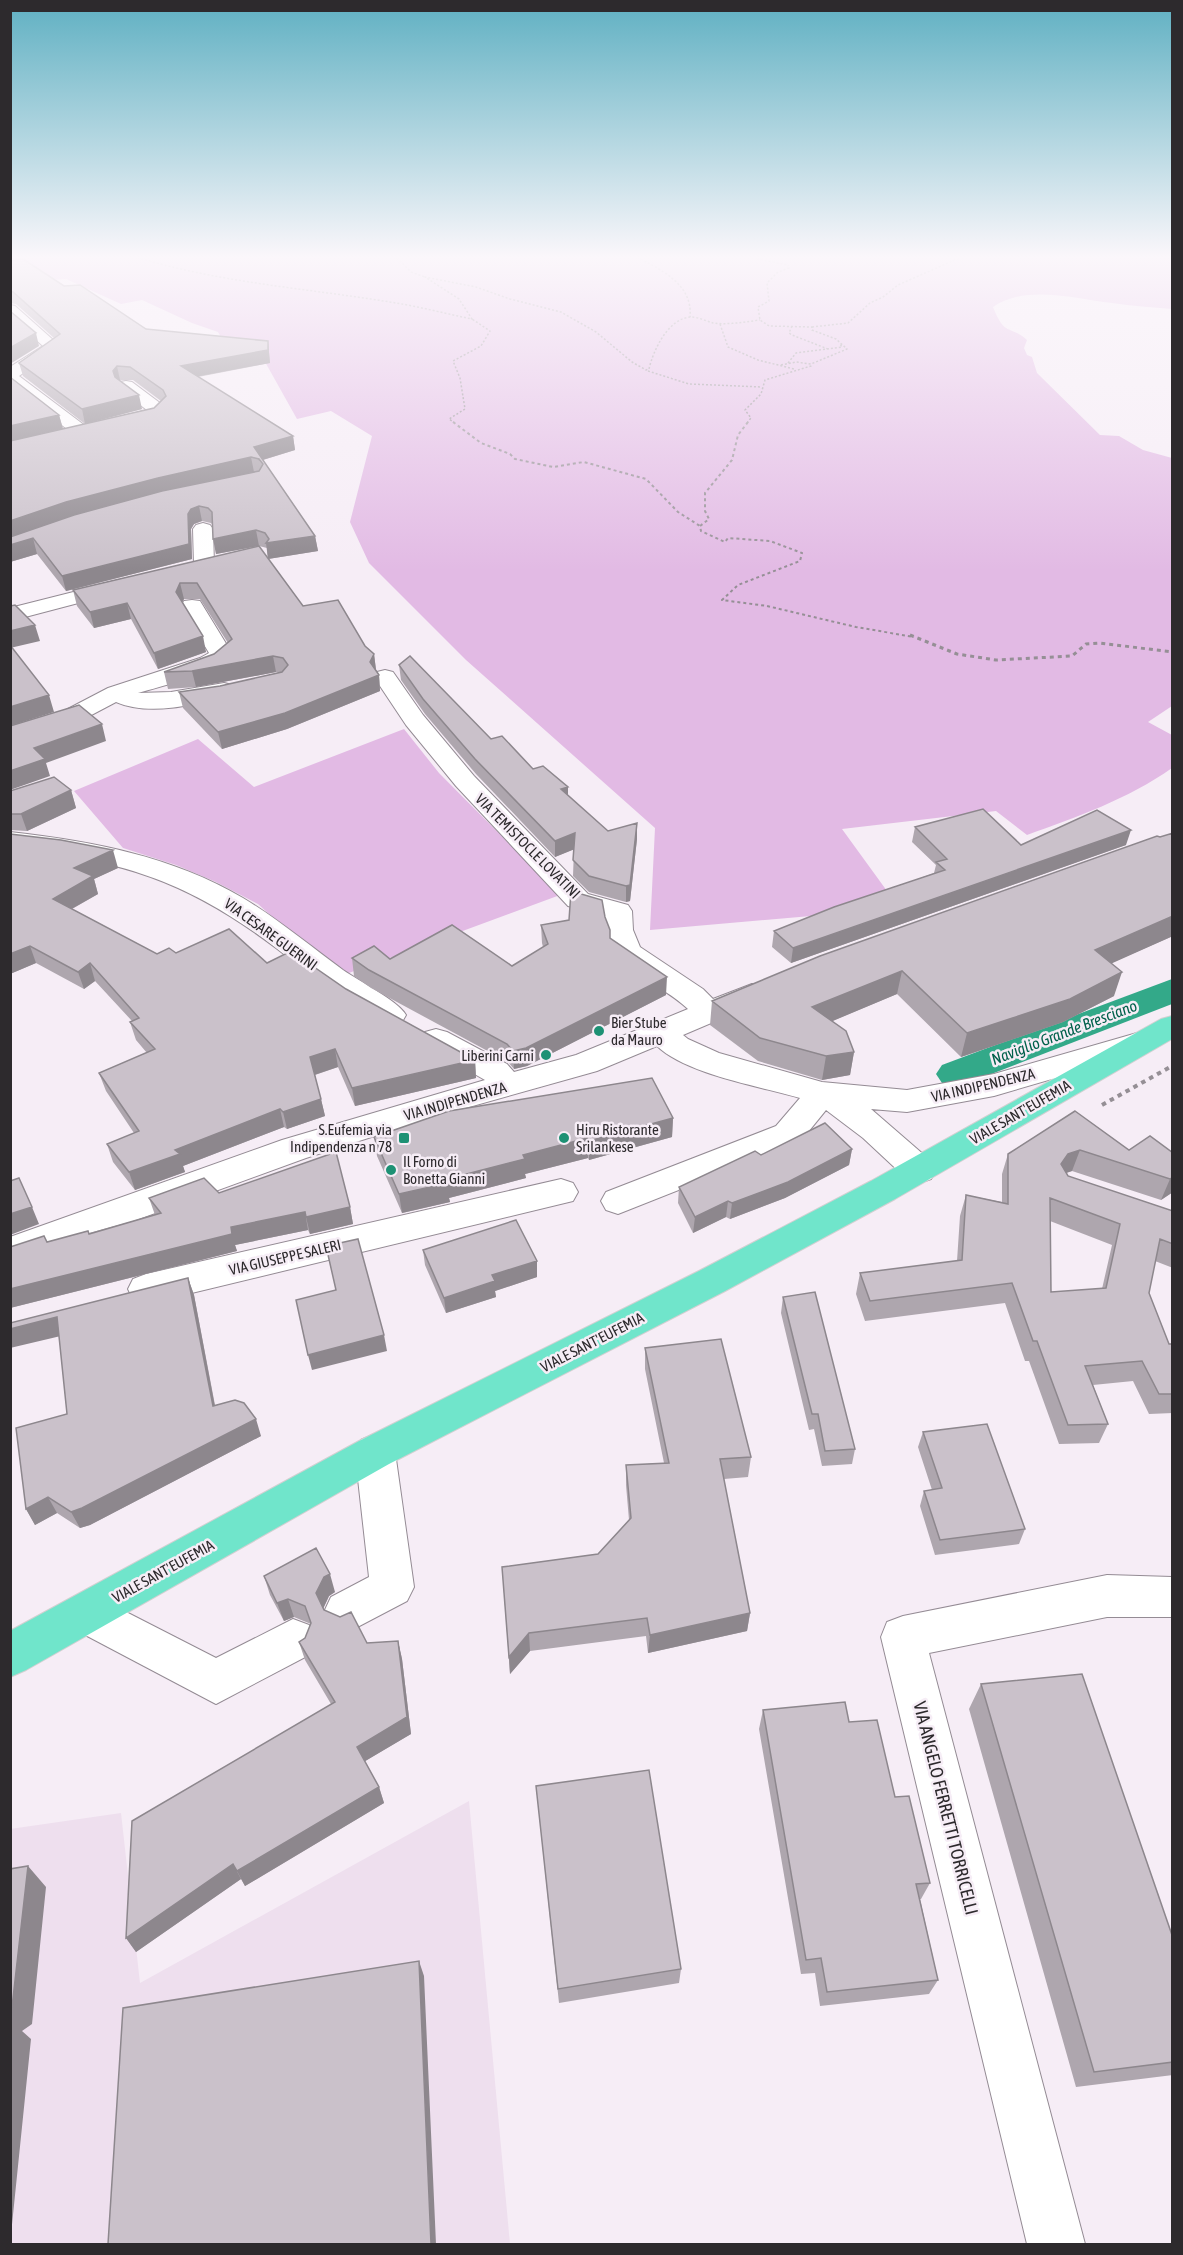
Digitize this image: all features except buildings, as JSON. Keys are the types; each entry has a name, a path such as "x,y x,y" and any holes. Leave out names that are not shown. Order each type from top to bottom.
{"main road":[{"name":"VIALE SANT'EUFEMIA","path":"10,1655 375,1452 712,1281 919,1170 1173,1026"}],"street":[{"path":"33,360 10,375 82,432"},
{"path":"61,437 150,417 158,410 126,386"},
{"path":"41,421 61,416"},
{"path":"203,529 204,565"},
{"path":"182,571 226,561"},
{"path":"10,615 136,583"},
{"path":"10,736 72,716 116,693 208,663 222,655 192,606"},
{"name":"VIA TEMISTOCLE LOVATINI","path":"385,677 414,720 465,781 578,900 618,912 619,930 628,952 692,996 710,1012"},
{"path":"116,693 128,701 170,700 240,687"},
{"name":"VIA CESARE GUERINI","path":"10,840 60,845 121,857 186,878 234,905 358,997 496,1072 507,1086"},
{"name":"VIA INDIPENDENZA","path":"10,1252 294,1149 429,1107 586,1063 774,984"},
{"name":"VIA INDIPENDENZA","path":"662,1033 677,1047 708,1061 822,1093 907,1101 994,1085 1140,1044"},
{"path":"618,1201 788,1134 822,1093"},
{"name":"VIA INDIPENDENZA","path":"822,1093 850,1109 884,1136 919,1170"},
{"name":"VIA GIUSEPPE SALERI","path":"119,1296 561,1192"},
{"path":"346,1612 392,1587 375,1452"},
{"name":"VIA ANGELO FERRETTI TORRICELLI","path":"1056,2244 903,1637 1107,1596 1173,1597"},
{"path":"87,1613 216,1682 293,1640"}],"path":[{"path":"455,360 465,409 449,419 481,444 510,454 515,459 553,466 584,462 646,479 678,512 700,526 701,531 725,542 729,538 753,538 802,553 801,561 738,585 722,600 727,603 766,606 856,627 910,635 957,654 996,660 1072,656 1086,644 1100,643 1173,652"},
{"path":"630,360 646,370 681,383 761,387"},
{"path":"646,370 649,369 650,360"},
{"path":"759,360 797,369"},
{"path":"700,526 709,519 705,511 705,493 732,460 738,435 751,418 745,410 761,394 761,387 765,380 811,366 820,360"},
{"path":"781,365 801,362 811,364"}],"shaded area":[{"path":"264,360 1033,360 1037,373 1100,435 1119,436 1143,450 1172,458 1172,706 1148,722 1172,735 1172,768 1120,798 1027,835 996,811 842,829 887,891 834,914 650,930 655,828 466,660 369,563 350,522 372,436 331,411 297,419"},
{"path":"404,729 439,773 560,895 338,977 258,904 216,882 176,865 123,848 74,791 198,739 254,787"},
{"path":"469,1801 510,2244 11,2244 10,1829 121,1813 140,1983"}],"waterway":[{"name":"Naviglio Grande Bresciano","path":"955,1074 1172,991"}],"place":[{"name":"Bier Stube da Mauro","path":"599,1031"},
{"name":"Liberini Carni","path":"546,1055"},
{"name":"S.Eufemia via Indipendenza n 78","path":"404,1138"},
{"name":"Hiru Ristorante Srilankese","path":"564,1138"},
{"name":"Il Forno di Bonetta Gianni","path":"391,1170"}]}
